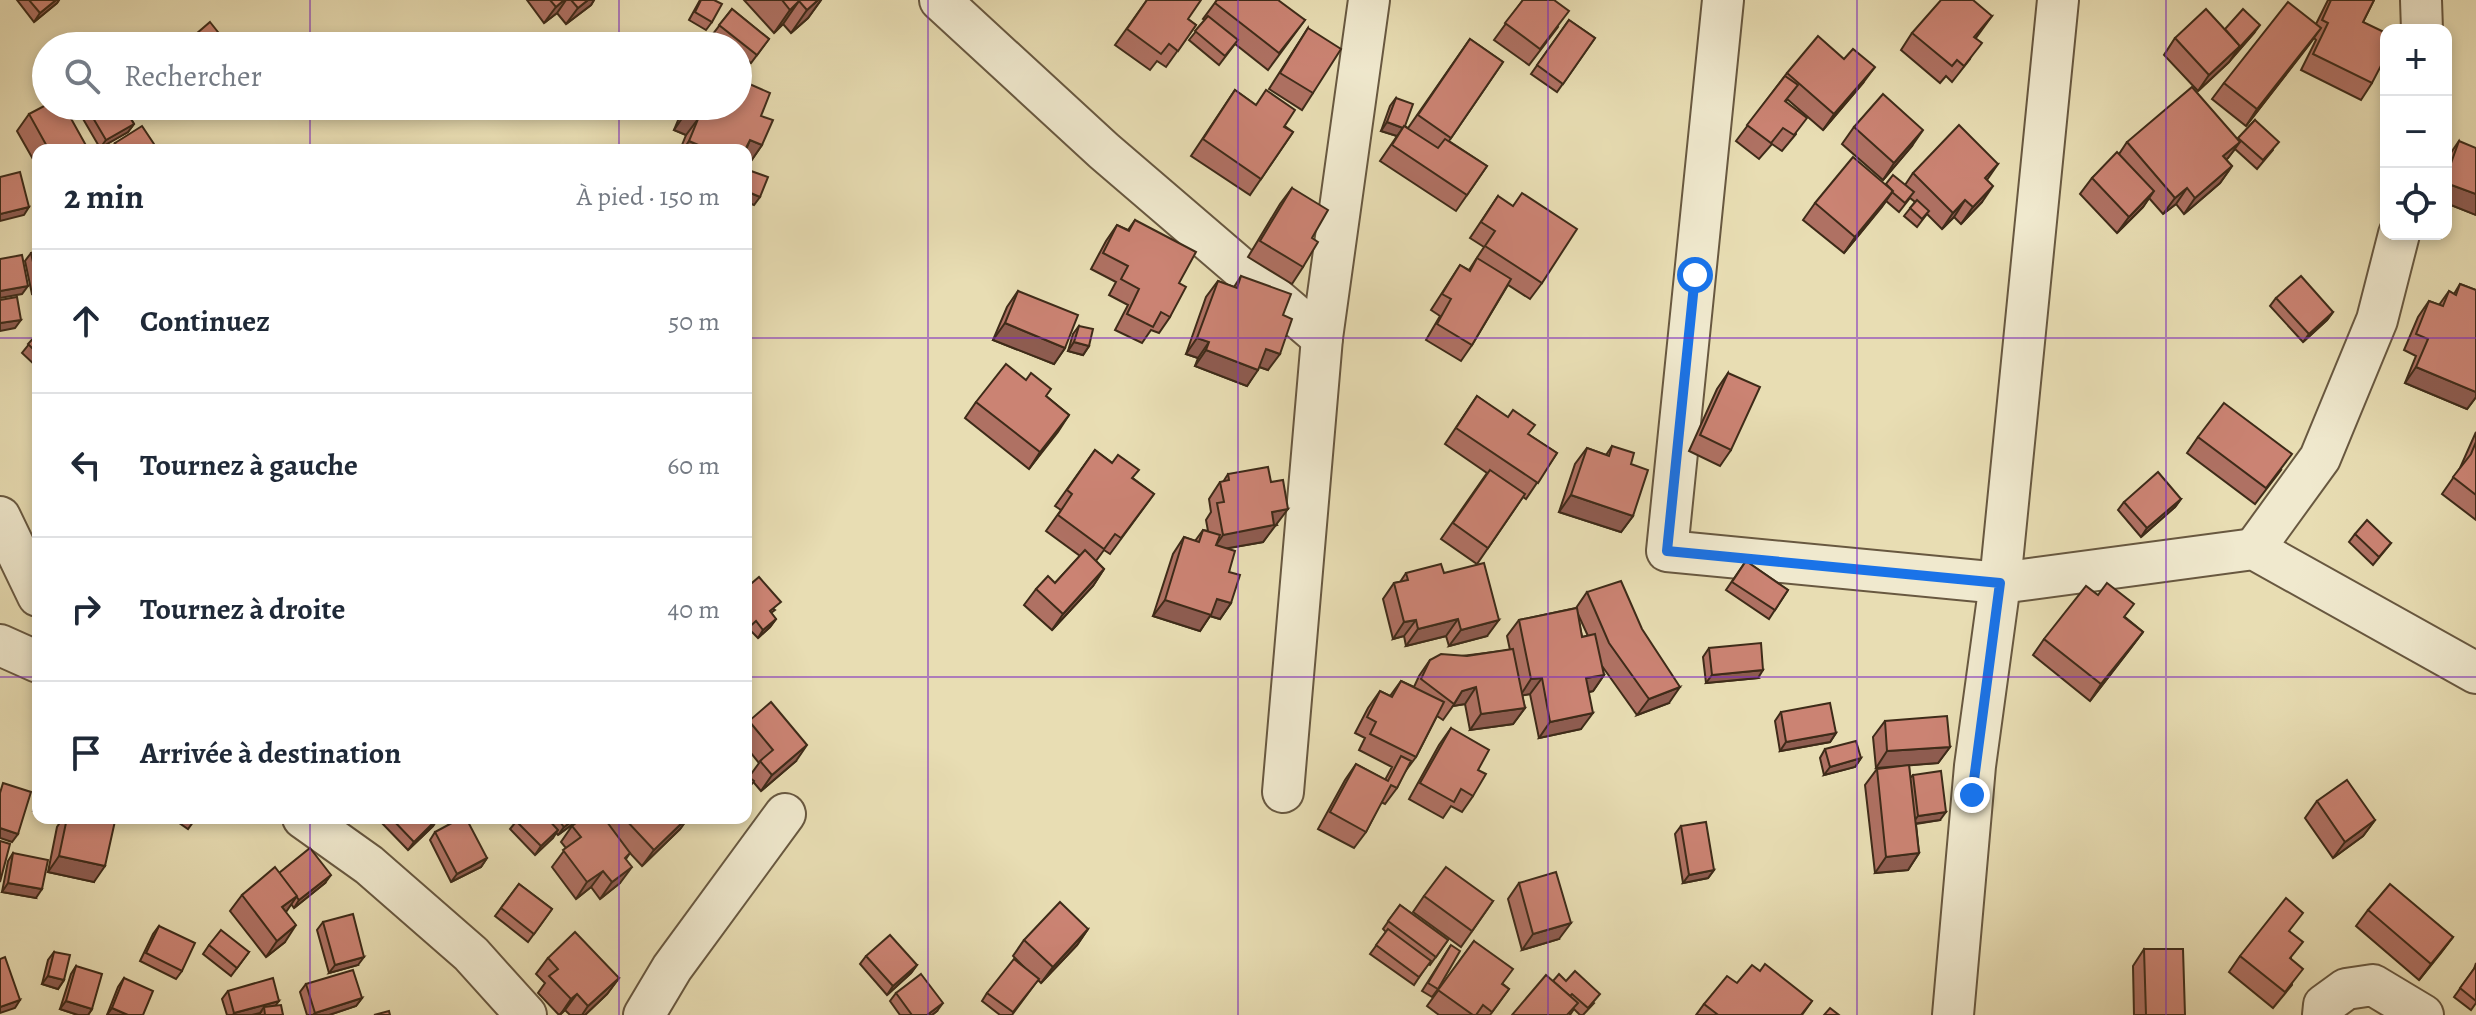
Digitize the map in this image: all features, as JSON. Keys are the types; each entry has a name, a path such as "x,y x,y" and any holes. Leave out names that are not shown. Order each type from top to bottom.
{"street":[{"path":"940,0 1104,151 1322,338"},
{"path":"1283,792 1322,338 1369,0"},
{"path":"1723,0 1667,551 2000,583 2254,549 2476,673"},
{"path":"1953,1015 1975,766 2000,583 2058,0"},
{"path":"2421,0 2422,24"},
{"path":"2254,549 2320,458 2377,320 2397,240"},
{"path":"0,517 32,584"},
{"path":"0,645 32,659"},
{"path":"644,1015 672,968 785,814"},
{"path":"311,824 369,865 471,954 526,1015"},
{"path":"2323,1015 2324,1005 2346,989 2373,985 2423,1015"}],"building":[{"path":"29,0 56,0 40,13"},
{"path":"550,0 564,0 556,7"},
{"path":"571,0 588,0 578,8"},
{"path":"701,0 714,0 722,4 712,22 695,12"},
{"path":"782,0 818,0 807,10 799,1 790,10"},
{"path":"1147,0 1201,0 1188,19 1196,25 1178,51 1169,44 1161,54 1127,29"},
{"path":"1217,0 1278,0 1305,20 1279,53 1215,3"},
{"path":"1523,0 1554,0 1569,11 1540,49 1505,23"},
{"path":"1941,0 1973,0 1992,16 1974,37 1982,43 1964,66 1957,60 1952,66 1912,33"},
{"path":"2331,0 2374,0 2363,22 2380,30 2380,68 2372,83 2313,54 2328,23 2322,20"},
{"path":"2288,2 2321,28 2257,109 2224,83"},
{"path":"732,9 769,39 757,55 752,51 752,32 728,32 719,25"},
{"path":"2206,9 2240,46 2209,75 2175,38"},
{"path":"2243,9 2260,25 2238,49 2240,46 2225,29"},
{"path":"1208,16 1238,40 1225,56 1195,31"},
{"path":"1569,20 1595,38 1563,84 1537,65"},
{"path":"210,22 218,32 198,32"},
{"path":"1308,28 1341,49 1313,93 1280,73"},
{"path":"1818,36 1844,59 1853,49 1875,67 1834,114 1787,73"},
{"path":"1470,39 1503,62 1451,138 1418,115"},
{"path":"1785,76 1798,85 1785,101 1807,118 1794,135 1783,128 1771,143 1747,125"},
{"path":"752,85 770,93 761,116 773,120 762,145 750,140 748,144 696,144 689,141 698,120 752,120"},
{"path":"2192,87 2240,142 2223,156 2232,166 2195,198 2187,188 2175,198 2127,142"},
{"path":"1235,90 1256,105 1266,90 1295,110 1284,127 1293,132 1261,179 1203,139"},
{"path":"1883,94 1923,130 1894,163 1854,127"},
{"path":"1396,98 1413,104 1403,128 1387,122"},
{"path":"32,120 72,120 85,144 46,144"},
{"path":"94,120 132,120 134,124 106,140"},
{"path":"2255,120 2279,142 2263,160 2238,138"},
{"path":"1959,125 1998,164 1985,178 1993,186 1973,207 1965,200 1953,213 1913,173"},
{"path":"142,126 154,144 116,144"},
{"path":"1404,126 1438,148 1445,139 1487,166 1467,195 1392,145"},
{"path":"2459,141 2476,148 2476,194 2452,185 2452,160"},
{"path":"2117,152 2154,191 2129,217 2092,178"},
{"path":"1853,157 1893,191 1855,237 1815,203"},
{"path":"752,171 768,177 760,197 752,194"},
{"path":"20,172 29,207 0,214 0,177"},
{"path":"1893,175 1914,192 1905,203 1886,184"},
{"path":"1292,188 1328,210 1312,238 1318,242 1303,267 1260,241"},
{"path":"1522,193 1577,229 1542,283 1485,246 1495,231 1481,222 1498,196 1513,206"},
{"path":"1917,200 1929,211 1922,219 1910,208"},
{"path":"1135,220 1196,252 1179,283 1186,287 1170,317 1161,312 1153,327 1127,314 1139,289 1121,279 1128,266 1103,253 1117,225 1129,231"},
{"path":"22,255 28,286 0,291 0,259"},
{"path":"1477,258 1511,279 1472,345 1437,324 1451,299 1442,294 1460,265 1470,271"},
{"path":"1241,276 1291,294 1283,315 1292,319 1280,354 1266,349 1258,370 1206,350 1209,342 1197,338 1218,281 1237,288"},
{"path":"2301,276 2333,312 2309,334 2276,298"},
{"path":"2460,284 2476,290 2476,392 2416,367 2428,339 2416,334 2429,301 2443,306 2449,291 2456,295"},
{"path":"1018,291 1078,315 1065,348 1005,323"},
{"path":"17,297 21,320 0,323 0,300"},
{"path":"1079,326 1093,329 1089,346 1074,342"},
{"path":"1006,364 1026,380 1031,373 1051,389 1046,396 1069,415 1040,452 976,402"},
{"path":"1728,373 1760,387 1731,450 1700,435"},
{"path":"1477,396 1508,417 1513,410 1535,425 1528,434 1557,453 1538,483 1456,428"},
{"path":"2224,403 2292,454 2266,488 2198,437"},
{"path":"2476,442 2476,495 2453,477 2471,454"},
{"path":"1612,446 1634,453 1631,464 1648,470 1633,516 1571,495 1587,448 1609,456"},
{"path":"1095,450 1112,463 1118,455 1139,470 1132,478 1154,494 1121,538 1115,534 1104,549 1058,515 1072,494 1067,490"},
{"path":"1268,467 1271,482 1283,480 1288,509 1272,512 1274,525 1223,535 1217,503 1224,502 1220,482 1229,480 1228,474"},
{"path":"1490,470 1525,494 1488,548 1453,523"},
{"path":"2158,472 2181,499 2147,528 2124,502"},
{"path":"2367,520 2391,543 2379,557 2355,534"},
{"path":"1203,530 1220,535 1216,545 1235,551 1229,572 1240,575 1231,603 1217,599 1211,615 1165,600 1184,537 1199,542"},
{"path":"1085,550 1104,569 1063,614 1036,589 1048,576 1055,583"},
{"path":"1746,561 1788,590 1775,610 1732,582"},
{"path":"1484,563 1499,620 1461,630 1458,619 1418,629 1416,620 1404,622 1394,583 1408,580 1406,573 1441,564 1444,573"},
{"path":"759,577 781,602 770,611 776,619 763,630 756,621 752,625 752,583"},
{"path":"1621,581 1642,629 1680,687 1649,699 1609,643 1587,592"},
{"path":"2107,583 2134,604 2124,617 2143,632 2101,684 2044,639 2086,586 2098,595"},
{"path":"1577,608 1582,637 1595,634 1604,675 1586,678 1593,713 1550,722 1542,678 1531,679 1519,620"},
{"path":"1761,643 1763,670 1712,675 1709,648"},
{"path":"1513,649 1525,708 1481,714 1476,687 1462,691 1454,704 1421,679 1430,660 1441,654 1467,656"},
{"path":"1401,681 1444,702 1416,757 1370,734 1376,722 1367,717 1380,691 1392,697"},
{"path":"771,702 807,745 772,775 760,761 773,750 752,725 752,718"},
{"path":"1830,703 1836,733 1786,742 1781,712"},
{"path":"1947,716 1950,747 1887,751 1885,721"},
{"path":"1451,728 1489,750 1478,770 1486,774 1473,796 1461,789 1454,802 1420,783"},
{"path":"1856,741 1861,758 1830,767 1825,749"},
{"path":"1401,756 1411,761 1397,788 1391,785 1366,832 1330,812 1356,764 1388,781"},
{"path":"1909,765 1919,853 1886,857 1877,769"},
{"path":"1941,771 1946,812 1918,816 1913,775"},
{"path":"2347,780 2375,820 2345,842 2317,801"},
{"path":"3,783 31,792 18,834 0,828"},
{"path":"1706,822 1714,870 1689,875 1681,826"},
{"path":"66,824 114,824 105,866 59,856"},
{"path":"397,824 432,824 414,842"},
{"path":"450,824 469,824 487,858 457,874 435,832"},
{"path":"519,824 552,824 558,830 541,846"},
{"path":"608,824 630,853 625,858 632,867 612,882 603,871 587,882 563,850 581,837 572,826"},
{"path":"630,824 681,824 654,850"},
{"path":"0,841 10,844 0,882"},
{"path":"310,848 331,875 299,900 279,873"},
{"path":"13,853 48,860 42,889 8,883"},
{"path":"275,867 297,896 282,907 296,925 277,941 242,895"},
{"path":"1446,867 1493,901 1472,931 1424,896"},
{"path":"1556,872 1571,923 1533,934 1519,883"},
{"path":"519,884 552,909 534,934 501,908"},
{"path":"2390,884 2453,937 2431,964 2368,910"},
{"path":"2286,898 2303,913 2289,931 2303,942 2290,958 2303,969 2285,992 2240,956"},
{"path":"1060,902 1088,929 1053,967 1024,940"},
{"path":"1400,905 1448,940 1436,957 1388,921"},
{"path":"353,914 364,957 335,965 323,922"},
{"path":"159,926 195,943 182,971 146,953"},
{"path":"1388,929 1431,961 1419,977 1376,945"},
{"path":"221,930 249,952 237,968 209,945"},
{"path":"575,932 619,978 588,1006 577,994 571,999 549,976 558,969 548,958"},
{"path":"890,935 917,965 893,986 866,956"},
{"path":"1474,941 1513,969 1502,984 1509,989 1492,1012 1483,1005 1476,1015 1438,990"},
{"path":"1451,945 1460,951 1438,989 1428,983"},
{"path":"2144,949 2183,949 2185,1015 2146,1015"},
{"path":"54,952 70,955 64,980 48,976"},
{"path":"5,957 20,1000 0,1007 0,959"},
{"path":"1014,959 1039,979 1013,1012 987,993"},
{"path":"1765,964 1812,1001 1801,1015 1715,1015 1704,1004 1727,976 1737,983 1752,965 1760,971"},
{"path":"76,966 102,974 92,1009 66,1001"},
{"path":"2476,966 2476,1001 2460,988"},
{"path":"353,970 362,998 315,1013 306,984"},
{"path":"1575,971 1600,994 1588,1008 1553,981 1559,974 1566,981"},
{"path":"921,974 943,1003 927,1015 912,1015 896,993"},
{"path":"1546,975 1578,1003 1567,1015 1512,1015"},
{"path":"124,978 153,991 143,1015 128,1015 112,1008"},
{"path":"273,978 279,1001 234,1013 228,991"},
{"path":"281,1005 283,1015 265,1015 264,1007"},
{"path":"1830,1008 1839,1015 1824,1015"}],"route":[{"path":"1695,275 1667,551 2000,583 1972,795"}]}
